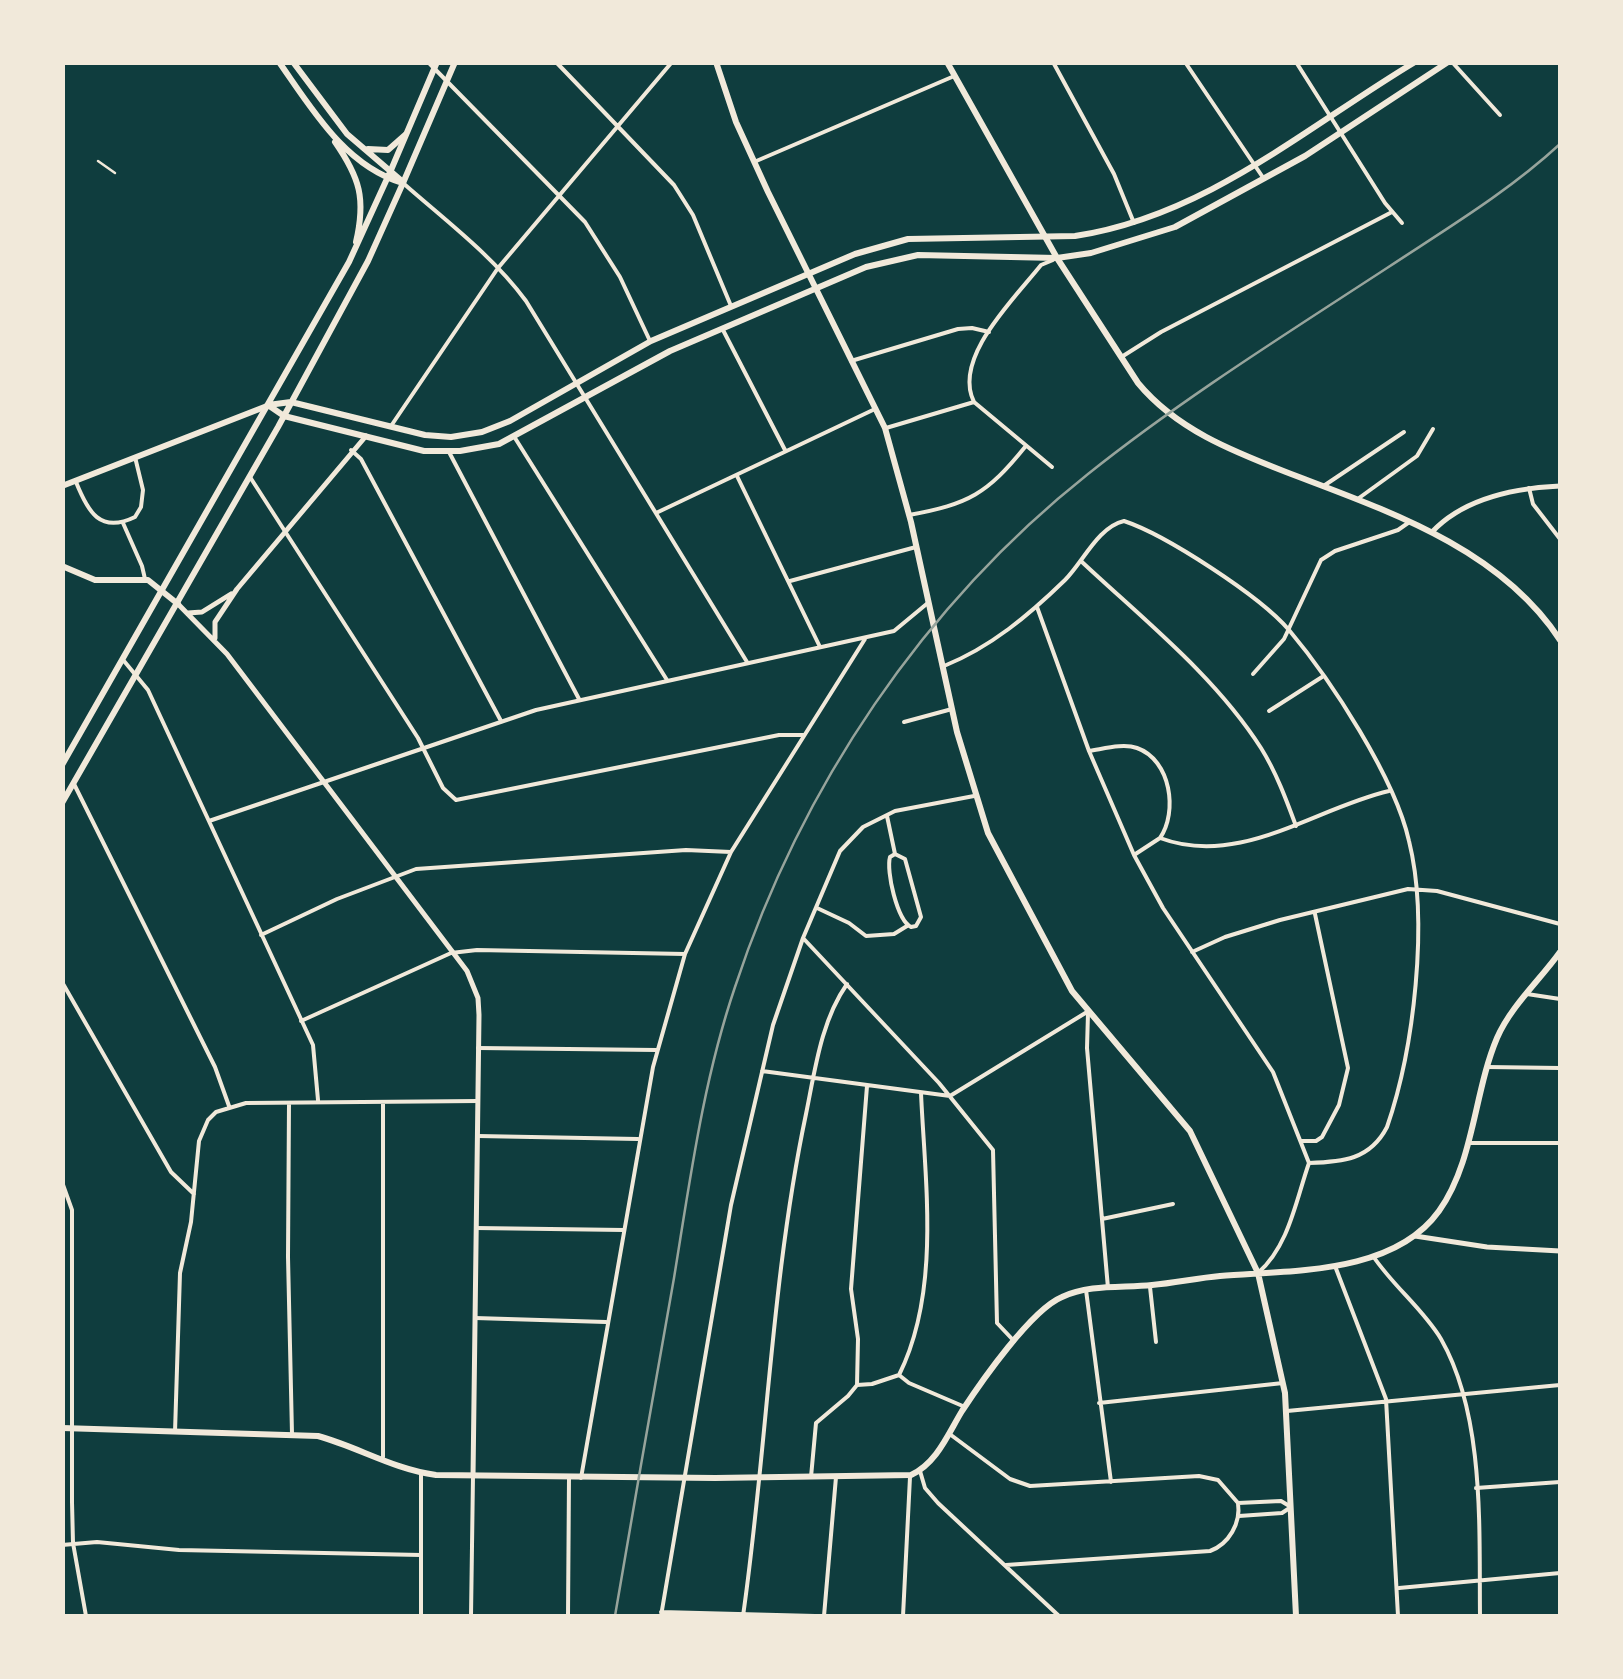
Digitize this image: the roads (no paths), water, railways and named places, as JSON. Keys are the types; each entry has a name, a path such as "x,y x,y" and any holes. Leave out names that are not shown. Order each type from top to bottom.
{"main road":[{"path":"279,62 350,163 360,189 359,226 349,262"},
{"path":"293,62 335,120 403,183"},
{"path":"62,803 250,477 368,261 455,62"},
{"path":"716,62 754,162 885,428 974,796 999,858 1062,974 1088,1011 1190,1131 1258,1273 1286,1411 1296,1616"},
{"path":"947,62 1058,258 1145,391 1202,436 1412,520 1512,584 1547,619 1560,640"},
{"path":"62,486 268,405 291,402 442,437 482,432 510,421 650,341 808,272 908,239 1047,238 1101,232 1134,223 1209,192 1256,166 1400,66 1415,62"},
{"path":"268,405 284,416 415,450 449,452 499,444 637,368 866,267 918,255 1058,258 1091,253 1175,228 1265,180 1450,62"},
{"path":"62,766 349,262 390,174 433,64"},
{"path":"326,128 362,162 390,174"},
{"path":"360,146 378,152 388,150 405,135"},
{"path":"62,566 103,582 144,579 178,604"},
{"path":"67,1428 292,1434 344,1444 383,1462 421,1473 581,1478 910,1476 933,1459 965,1407 1014,1342 1061,1297 1086,1290 1334,1266 1373,1256 1427,1226 1448,1198 1503,1026 1560,952"}],"street":[{"path":"556,62 684,199 731,306"},
{"path":"391,428 498,268 672,62"},
{"path":"1053,62 1114,174 1134,223"},
{"path":"1186,62 1265,180"},
{"path":"1296,62 1402,223"},
{"path":"1450,62 1500,116"},
{"path":"433,64 560,194 600,242 650,341"},
{"path":"754,162 955,76"},
{"path":"98,161 115,173"},
{"path":"403,183 498,268 526,301 747,662"},
{"path":"1122,357 1161,332 1392,212"},
{"path":"1052,467 974,402 968,382 970,366 990,332 1041,265 1058,258"},
{"path":"722,328 785,450"},
{"path":"851,361 958,329 990,332"},
{"path":"885,428 974,402"},
{"path":"656,513 875,409"},
{"path":"1359,498 1417,456 1433,429"},
{"path":"1324,486 1404,432"},
{"path":"216,641 214,626 236,588 366,436"},
{"path":"516,438 667,680"},
{"path":"909,515 975,496 990,487 1024,447"},
{"path":"350,452 370,475 500,721"},
{"path":"449,452 580,699"},
{"path":"75,481 96,518 116,525 123,523 135,517 143,497 135,457"},
{"path":"736,474 820,647"},
{"path":"250,477 450,796 464,800 763,738 803,734"},
{"path":"1432,532 1443,520 1510,491 1560,486"},
{"path":"1530,488 1534,504 1560,538"},
{"path":"1253,674 1284,640 1315,572 1327,556 1398,530 1412,520"},
{"path":"943,666 993,641 1082,562 1109,527 1124,521 1248,593 1288,629 1322,676 1390,790 1410,840 1417,888 1411,1024 1387,1127 1363,1155 1309,1163"},
{"path":"123,523 144,579"},
{"path":"789,581 916,547"},
{"path":"1082,562 1161,635 1234,712 1274,771 1296,826"},
{"path":"188,613 202,612 236,588"},
{"path":"209,821 500,721 580,699 894,631 929,602"},
{"path":"178,604 216,641 323,781 466,971 478,998 471,1616"},
{"path":"1036,606 1089,751 1134,855 1163,908 1273,1072 1309,1163 1283,1239 1272,1261 1258,1273"},
{"path":"581,1478 656,1050 685,954 731,852 865,639"},
{"path":"124,661 138,674 316,1054 318,1102"},
{"path":"1269,710 1322,676"},
{"path":"904,722 952,709"},
{"path":"1089,751 1130,746 1151,756 1160,769 1172,805 1169,820 1160,838 1134,855"},
{"path":"74,784 215,1068 230,1106"},
{"path":"1160,838 1175,844 1211,844 1268,836 1390,790"},
{"path":"815,1616 661,1614 720,1263 773,1025 802,938 840,851 863,827 887,814 974,796"},
{"path":"887,814 896,854"},
{"path":"262,935 416,869 686,850 731,852"},
{"path":"815,907 866,936 894,934 907,926 916,926 920,917 905,859 896,854 890,856 888,866 901,918 907,926"},
{"path":"1192,952 1280,920 1417,888 1560,924"},
{"path":"1301,1141 1316,1142 1322,1137 1339,1105 1348,1068 1315,914"},
{"path":"802,938 950,1096 993,1150 997,1323 1014,1342"},
{"path":"301,1021 452,953 477,950 685,954"},
{"path":"62,982 171,1172 194,1194"},
{"path":"743,1615 761,1477 781,1248 813,1079 831,1013 848,984"},
{"path":"1526,994 1560,999"},
{"path":"762,1072 950,1096 1088,1011"},
{"path":"1088,1011 1087,1048 1108,1288"},
{"path":"478,1048 656,1050"},
{"path":"1487,1067 1560,1068"},
{"path":"811,1476 816,1423 856,1385 858,1339 851,1289 867,1086"},
{"path":"898,1375 916,1327 925,1264 921,1093"},
{"path":"174,1432 181,1266 202,1131 216,1112 230,1106 289,1102 478,1101"},
{"path":"289,1102 292,1434"},
{"path":"383,1102 383,1462"},
{"path":"478,1136 639,1138"},
{"path":"1466,1143 1560,1143"},
{"path":"62,1182 72,1210 67,1428 74,1543 86,1616"},
{"path":"1102,1218 1173,1204"},
{"path":"476,1228 624,1230"},
{"path":"1412,1236 1488,1247 1560,1251"},
{"path":"1373,1256 1438,1335 1463,1392 1476,1488 1480,1616"},
{"path":"1334,1266 1386,1399 1398,1616"},
{"path":"1150,1285 1156,1342"},
{"path":"1086,1290 1110,1482"},
{"path":"476,1318 608,1322"},
{"path":"856,1385 898,1375"},
{"path":"898,1375 965,1407"},
{"path":"1099,1403 1283,1384"},
{"path":"1286,1411 1560,1385"},
{"path":"948,1433 1022,1484 1211,1477 1229,1490 1238,1504 1239,1516 1223,1544 1210,1551 1006,1565"},
{"path":"920,1471 925,1488 938,1503 1056,1616"},
{"path":"421,1473 421,1616"},
{"path":"824,1616 836,1476"},
{"path":"903,1616 910,1476"},
{"path":"568,1616 569,1477"},
{"path":"1476,1488 1560,1482"},
{"path":"1238,1504 1280,1501 1292,1507 1282,1514 1239,1516"},
{"path":"62,1545 98,1542 207,1551 420,1555"},
{"path":"1398,1588 1560,1573"}],"railway":[{"path":"615,1616 698,1131 724,1022 762,913 795,841 832,771 874,705 921,641 973,581 1028,525 1088,474 1160,419 1476,209 1560,144"}]}
